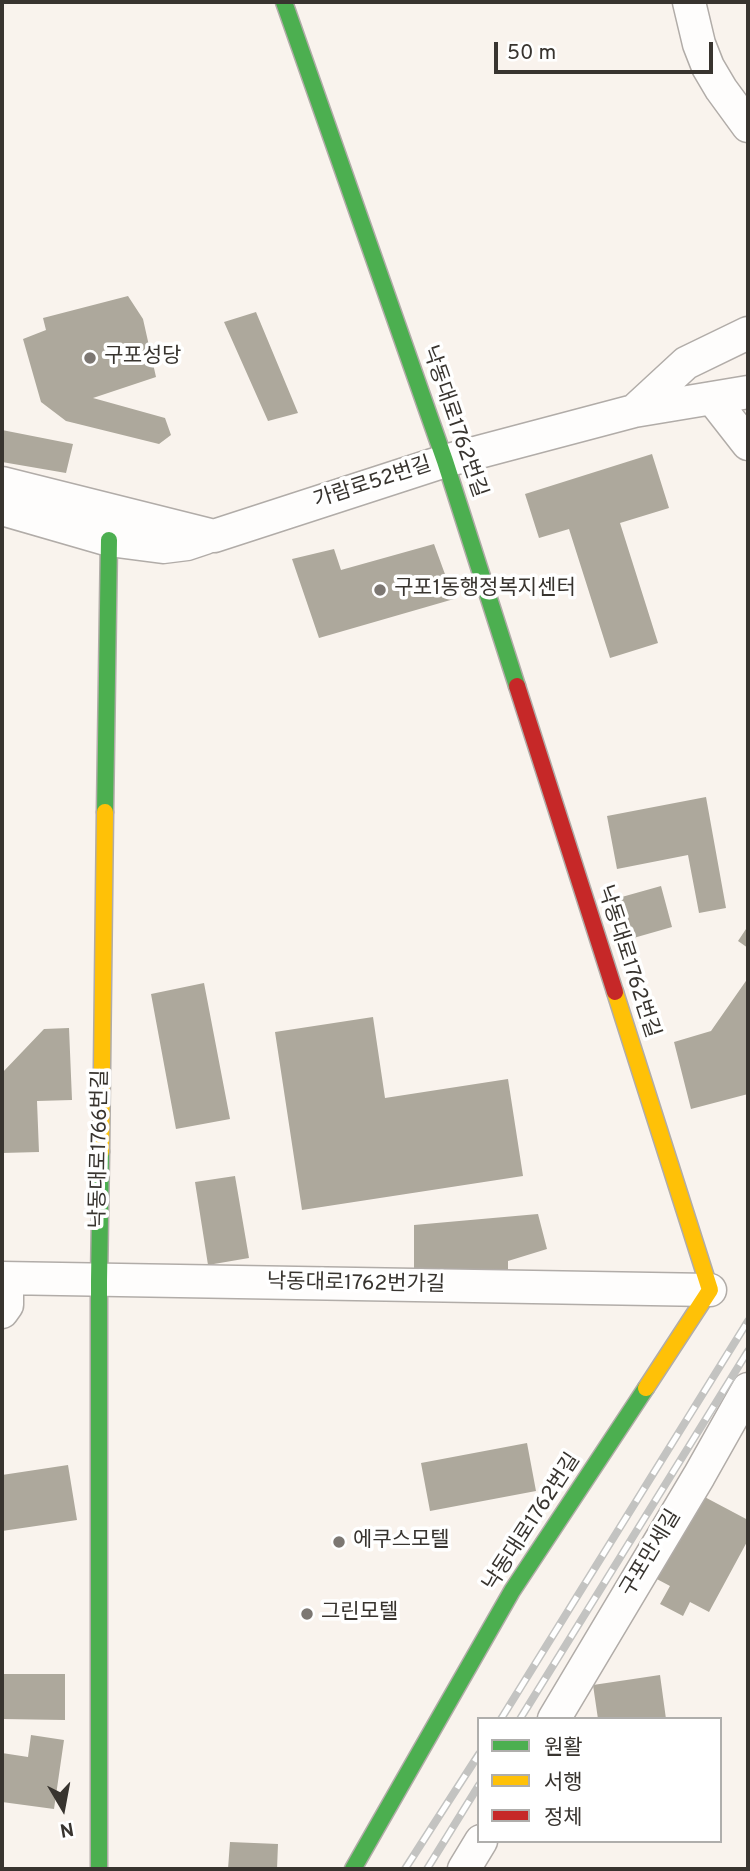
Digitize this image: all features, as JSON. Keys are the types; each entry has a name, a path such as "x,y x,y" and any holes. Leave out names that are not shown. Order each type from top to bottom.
{"street":[{"name":"낙동대로1762번길","path":"284,2 445,461 710,1290 512,1591 353,1869"},
{"path":"689,2 699,44 708,67 748,126"},
{"path":"634,411 686,363 748,333"},
{"name":"가람로52번길","path":"109,540 163,547 187,544 445,461 634,411 748,392"},
{"path":"712,398 748,444"},
{"path":"2,483 214,536"},
{"path":"2,509 109,540"},
{"name":"낙동대로1766번길","path":"99,1869 99,1281 109,540"},
{"path":"2,1312 7,1305 4,1278"},
{"name":"낙동대로1762번가길","path":"4,1278 710,1290"},
{"name":"구포만세길","path":"555,1717 738,1432 748,1389"},
{"path":"464,1869 480,1843"}],"building":[{"name":"구포성당","path":"128,296 143,319 156,377 93,398 165,418 171,435 159,444 66,421 41,402 23,339 46,330 43,318"},
{"path":"256,312 298,413 268,421 224,322"},
{"path":"2,430 73,444 66,473 2,462"},
{"path":"652,454 669,508 620,523 658,643 610,658 569,529 539,538 525,494"},
{"path":"434,544 454,599 319,638 292,559 334,549 341,570"},
{"path":"706,797 726,908 699,913 688,855 617,869 607,816"},
{"path":"661,886 672,927 623,941 611,900"},
{"path":"748,926 748,948 738,941"},
{"path":"748,978 748,1094 691,1109 674,1042 711,1031"},
{"path":"204,983 230,1119 176,1129 151,994"},
{"path":"373,1017 385,1098 508,1079 523,1176 302,1210 275,1032"},
{"path":"69,1028 72,1100 37,1101 39,1152 2,1153 2,1073 44,1029"},
{"path":"235,1176 249,1258 208,1265 195,1182"},
{"path":"538,1214 547,1249 508,1261 508,1278 414,1279 414,1225"},
{"path":"527,1443 536,1491 430,1511 421,1463"},
{"path":"68,1465 77,1520 2,1531 2,1475"},
{"path":"699,1494 748,1520 748,1540 709,1612 690,1602 683,1616 660,1604 670,1586 653,1577"},
{"path":"2,1674 65,1674 65,1720 2,1719"},
{"path":"660,1675 666,1717 598,1717 593,1685"},
{"path":"31,1735 64,1740 54,1809 2,1802 2,1753 28,1757"},
{"path":"230,1842 278,1844 277,1869 228,1869"}],"railway":[{"path":"502,1717 748,1321"},
{"path":"521,1717 748,1351"},
{"path":"405,1869 477,1757"},
{"path":"427,1869 477,1788"}],"traffic: fast":[{"path":"284,2 445,461 517,686"},
{"path":"105,812 109,540"},
{"path":"99,1869 101,1152"},
{"path":"353,1869 512,1591 646,1388"}],"traffic: slow":[{"path":"101,1152 105,812"},
{"path":"615,992 710,1290 646,1388"}],"traffic: jam":[{"path":"517,686 615,992"}],"place":[{"name":"구포성당","path":"90,358"},
{"name":"구포1동행정복지센터","path":"380,590"},
{"name":"에쿠스모텔","path":"339,1542"},
{"name":"그린모텔","path":"307,1614"}]}
